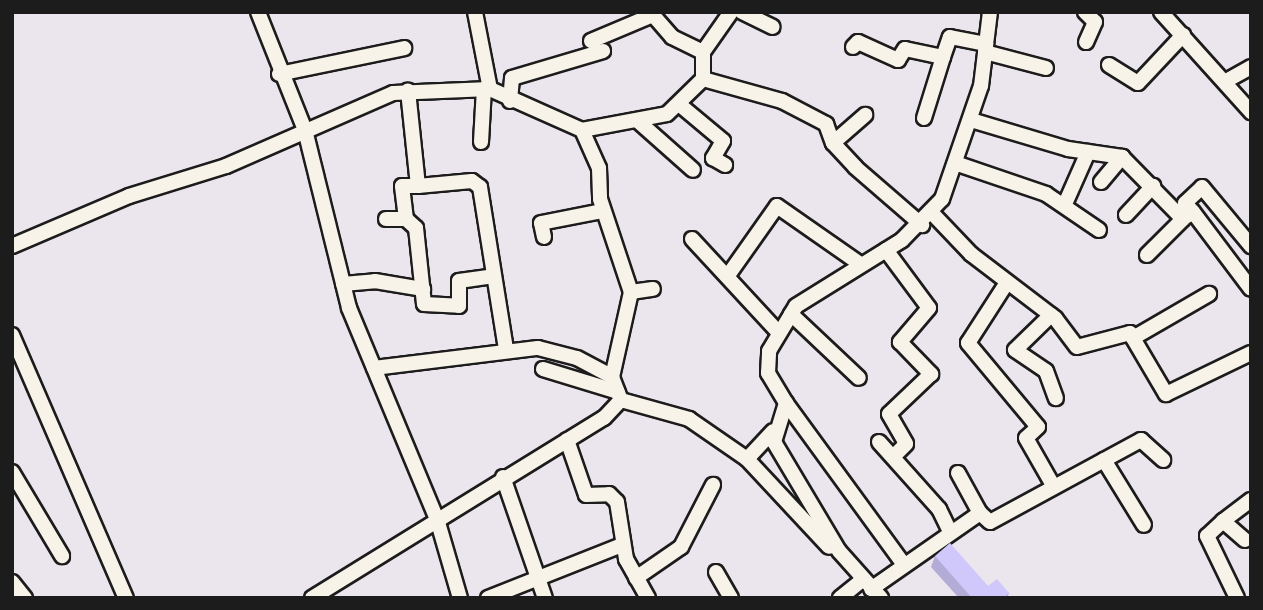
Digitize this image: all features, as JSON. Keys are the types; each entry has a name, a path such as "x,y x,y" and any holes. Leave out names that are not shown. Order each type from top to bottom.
{"street":[{"path":"258,12 279,74 305,130 342,284 437,519 460,598"},
{"path":"475,12 487,89 481,142"},
{"path":"12,246 305,130 374,98 408,91 487,89 582,130 639,122 680,105 703,79 704,52 731,12"},
{"path":"743,12 773,27"},
{"path":"902,562 786,403 768,373 778,332 790,314 860,264 922,225 932,213 971,120 986,48 990,12"},
{"path":"1161,12 1226,81 1251,112"},
{"path":"591,41 653,15 672,37 704,52"},
{"path":"1086,41 1095,15"},
{"path":"1109,65 1138,83 1183,35"},
{"path":"924,118 950,37 1046,68"},
{"path":"853,47 858,42 898,60 905,50 943,57"},
{"path":"279,74 404,48"},
{"path":"510,101 512,78 603,51"},
{"path":"1226,81 1251,67"},
{"path":"703,79 782,101 826,124 833,143 922,225"},
{"path":"408,91 418,186"},
{"path":"680,105 723,141 713,158 726,165"},
{"path":"833,143 865,115"},
{"path":"971,120 1088,152 1122,157 1188,215 1251,289"},
{"path":"639,122 693,170"},
{"path":"582,130 599,168 603,211 631,292 612,377 619,396"},
{"path":"1065,204 1088,152"},
{"path":"1101,182 1122,157"},
{"path":"955,163 1065,204 1098,230"},
{"path":"494,276 459,281 459,306 424,304 416,228 406,219 402,186 472,181 480,187 506,349"},
{"path":"1126,215 1153,186"},
{"path":"1188,215 1185,203 1202,187 1251,246"},
{"path":"729,274 778,206 860,264"},
{"path":"544,237 541,223 603,211"},
{"path":"932,213 1006,284 1051,315 1077,347 1133,338 1209,294"},
{"path":"1147,255 1188,215"},
{"path":"386,219 406,219"},
{"path":"692,239 729,274 778,332"},
{"path":"886,250 929,308 900,342 931,374 889,414 906,444 893,457"},
{"path":"342,284 375,281 423,289"},
{"path":"1006,284 968,343 1038,427 1026,438 1054,487"},
{"path":"631,292 653,289"},
{"path":"790,314 859,378"},
{"path":"1051,315 1015,350 1046,371 1056,398"},
{"path":"12,335 126,598"},
{"path":"1133,338 1166,394 1251,353"},
{"path":"374,368 506,349 564,354 612,377"},
{"path":"543,369 689,419 747,459 867,585"},
{"path":"312,598 503,477 567,440 619,396"},
{"path":"747,459 773,431 786,403"},
{"path":"773,431 781,457 867,585"},
{"path":"958,473 980,513 990,522 1145,439 1163,460"},
{"path":"567,440 586,495 609,494 617,502 622,545 648,598"},
{"path":"879,442 939,509 950,532"},
{"path":"1104,460 1144,525"},
{"path":"12,472 62,556"},
{"path":"503,477 545,598"},
{"path":"636,578 681,547 713,485"},
{"path":"1237,598 1207,536 1251,500"},
{"path":"840,598 867,585 980,513"},
{"path":"1223,521 1245,540"},
{"path":"488,598 622,545"},
{"path":"716,572 731,598"},
{"path":"12,582 25,598"}],"building":[{"path":"950,543 988,586 997,579 1009,593 1004,598 972,598 935,556"}]}
